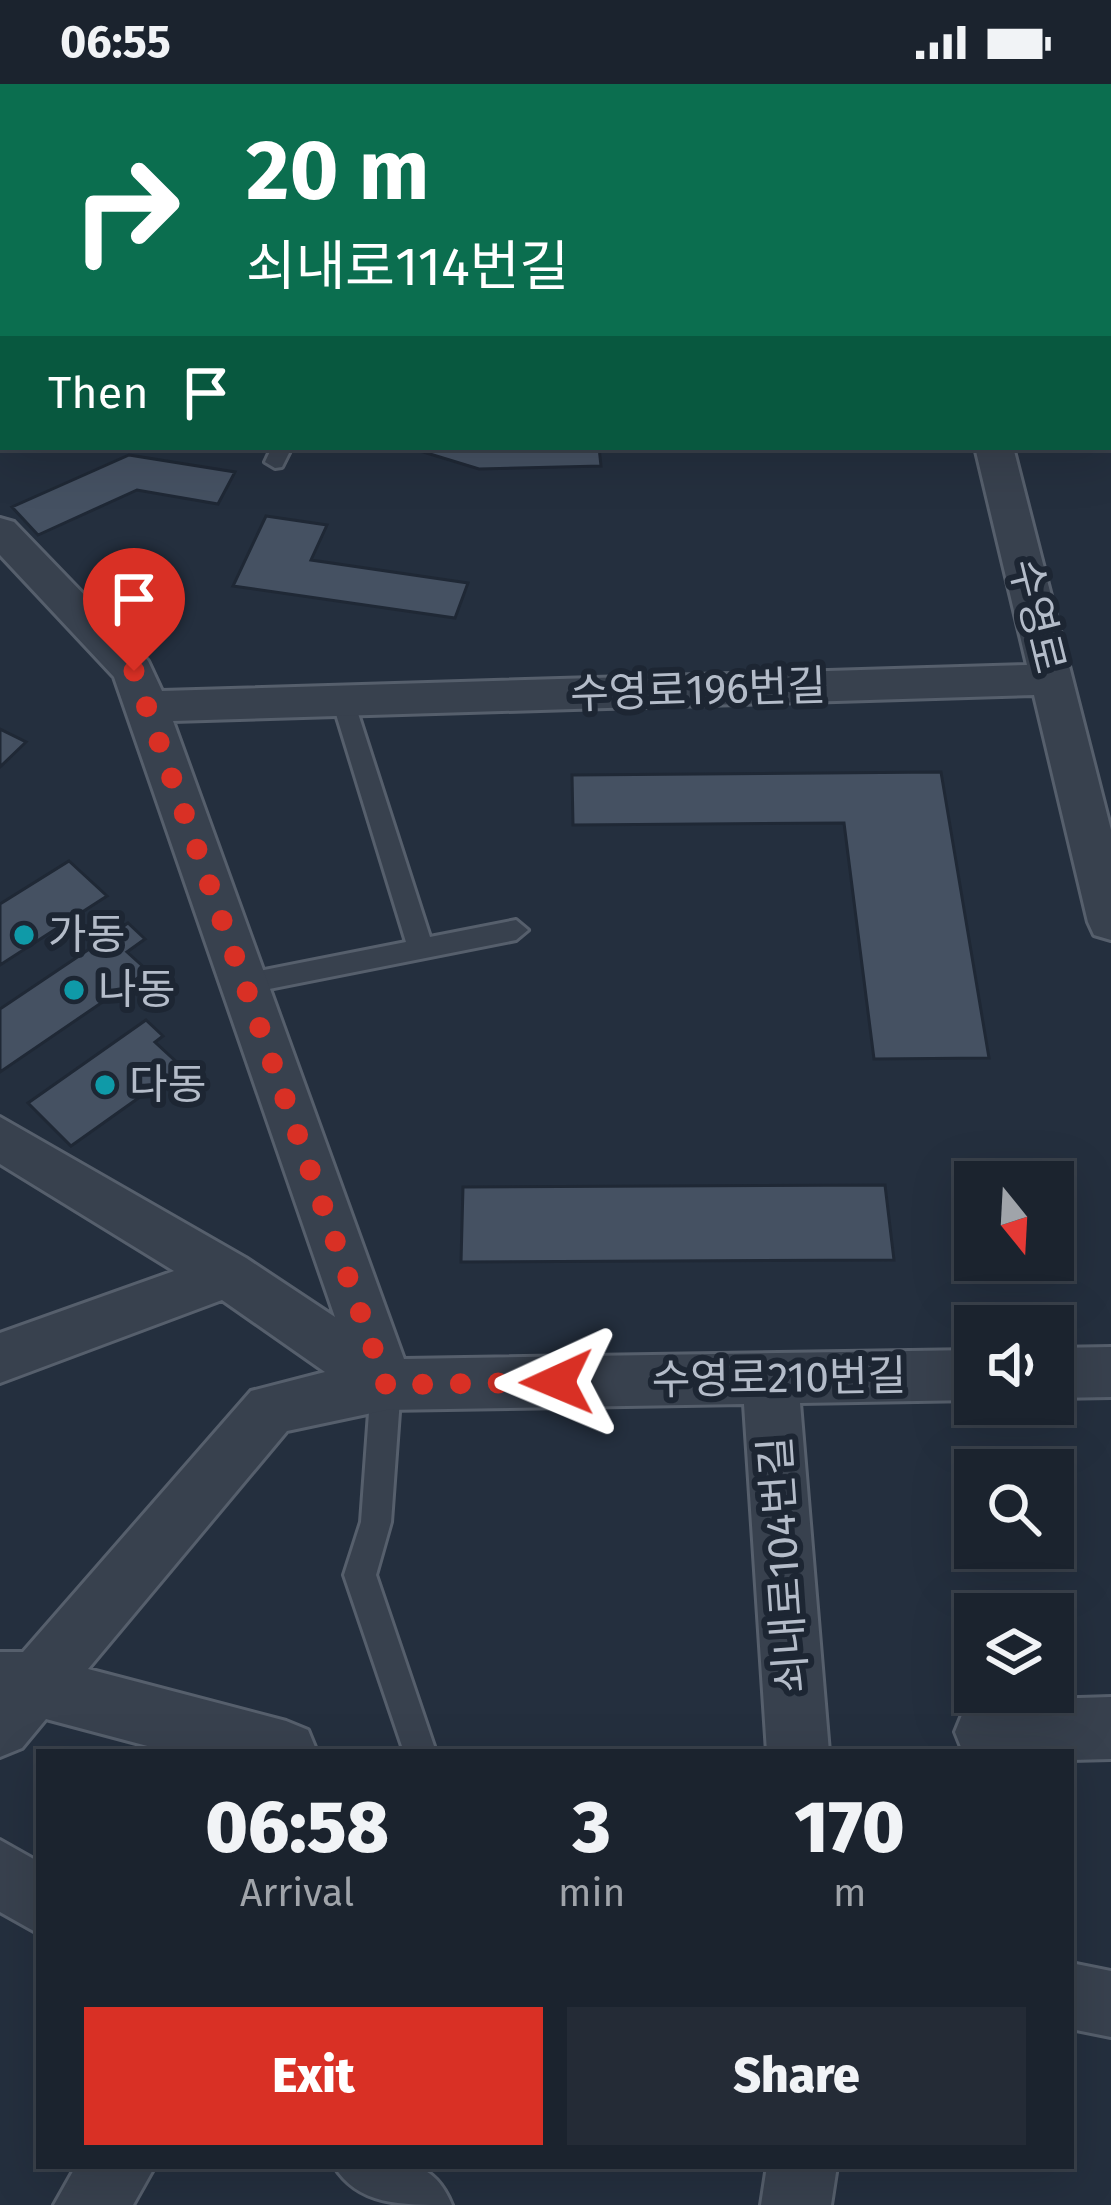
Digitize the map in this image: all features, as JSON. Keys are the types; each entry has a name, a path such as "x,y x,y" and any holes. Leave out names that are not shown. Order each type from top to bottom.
{"street":[{"name":"수영로","path":"995,450 1053,679 1095,794 1111,922"},
{"path":"0,531 140,689 386,1385"},
{"name":"수영로196번길","path":"140,689 344,701 1053,679"},
{"path":"0,1138 227,1275 386,1385"},
{"path":"0,1358 227,1275"},
{"path":"1074,1373 1111,1372"},
{"name":"수영로210번길","path":"11,1696 271,1409 386,1385 954,1375"},
{"name":"쇠내로104번길","path":"770,1379 798,1749"},
{"path":"11,1696 271,1749"},
{"path":"986,1732 1111,1728"},
{"path":"0,1873 36,1900"},
{"path":"1074,1997 1111,2004"},
{"path":"89,2205 117,2169"},
{"path":"373,2169 417,2205"},
{"path":"796,2205 802,2169"}],"lane":[{"path":"344,701 421,950"},
{"path":"244,984 516,930"},
{"path":"386,1385 376,1522 359,1575 419,1749"}],"building":[{"path":"417,450 599,450 601,466 479,469"},
{"path":"129,455 235,472 218,504 137,490 38,535 12,507"},
{"path":"266,516 327,525 311,560 468,583 455,618 233,586"},
{"path":"0,729 26,742 0,767"},
{"path":"941,772 989,1058 874,1059 844,823 573,825 572,775"},
{"name":"가동","path":"69,861 107,896 0,965 0,904"},
{"name":"나동","path":"128,923 145,939 127,952 148,971 0,1072 0,1009"},
{"name":"다동","path":"146,1020 163,1036 155,1042 182,1067 71,1146 28,1103"},
{"path":"885,1185 894,1260 461,1262 463,1187"}],"place":[{"name":"가동","path":"24,935"},
{"name":"나동","path":"74,990"},
{"name":"다동","path":"105,1085"}],"route":[{"path":"134,671 386,1385 557,1382"}]}
